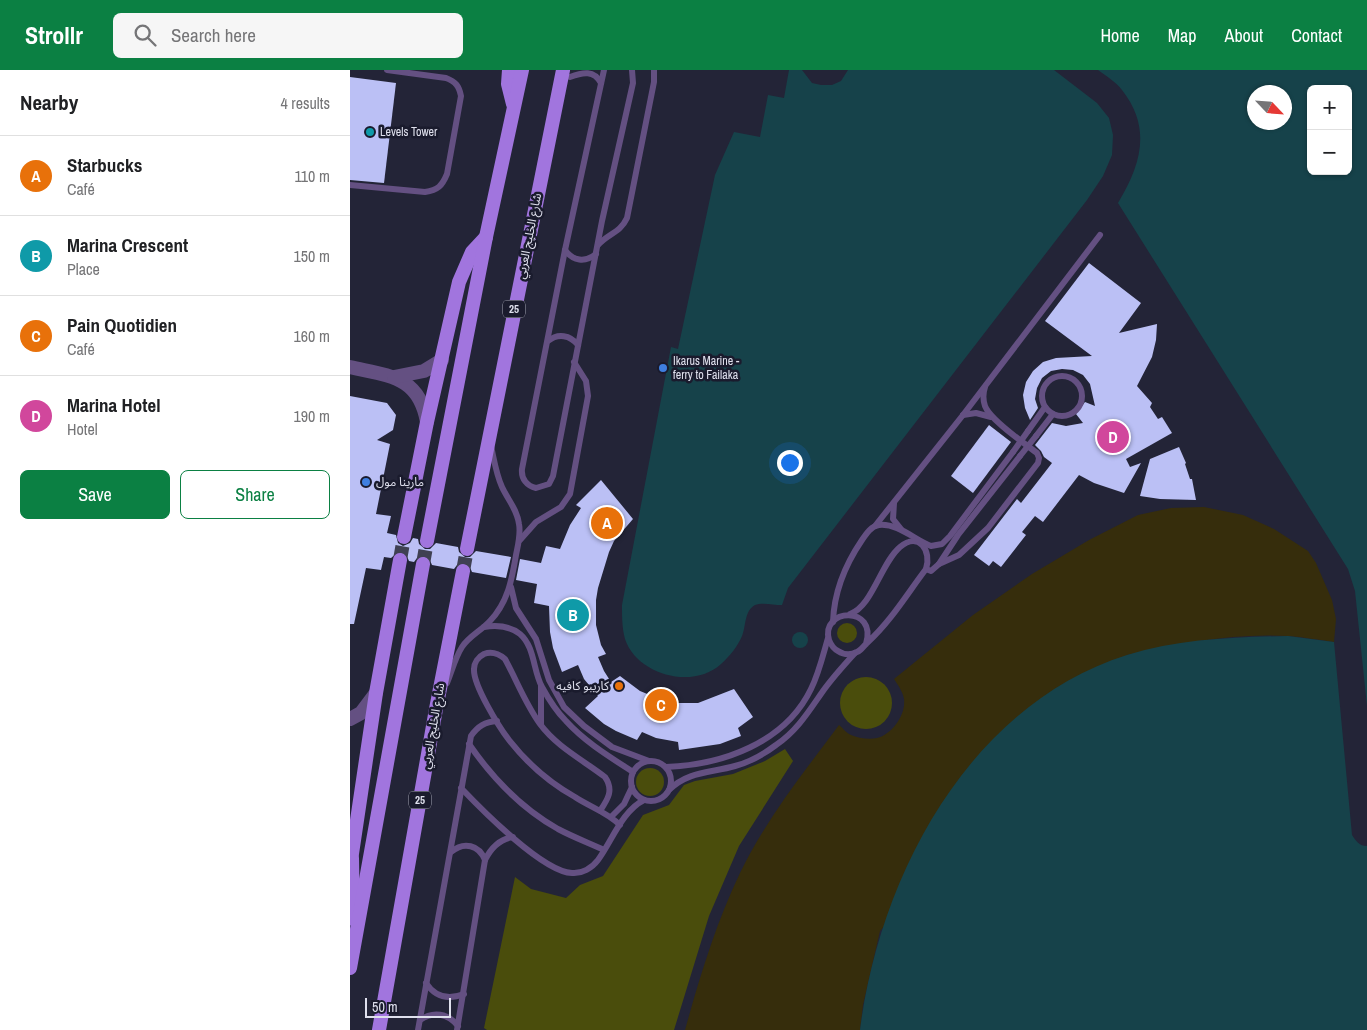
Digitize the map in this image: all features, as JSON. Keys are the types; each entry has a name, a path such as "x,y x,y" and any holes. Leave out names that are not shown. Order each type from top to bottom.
{"main road":[{"path":"509,70 510,92 514,106"},
{"path":"427,541 486,237 522,70"},
{"name":"شارع الخليج العربي","path":"467,549 557,97 567,73"},
{"path":"404,537 427,422 462,275 472,252 486,237"},
{"path":"353,950 351,862 376,693 400,560"},
{"path":"350,968 423,564"},
{"name":"شارع الخليج العربي","path":"379,1029 436,709 463,571"}],"street":[{"path":"393,377 424,371 442,360"},
{"path":"350,367 393,377 407,383 425,407 427,422"},
{"path":"350,718 361,713 376,693"}],"lane":[{"path":"350,185 425,192 436,190 442,185 447,174 462,96 459,87 455,82 446,78 386,70"},
{"path":"567,73 575,70"},
{"path":"604,70 565,250 522,469 523,478 532,487 545,486 553,476 598,244 633,83 632,70"},
{"path":"598,244 622,228 627,218 654,82 654,70"},
{"path":"567,73 588,72 597,76 601,83"},
{"path":"666,767 719,760 752,746 780,728 799,708 810,690 828,638 828,632 833,622 837,591 847,564 865,536 963,415 1100,235"},
{"path":"565,250 579,260 585,260 596,254"},
{"path":"548,341 557,336 566,336 578,345"},
{"path":"519,541 536,522 561,507 570,494 588,396 586,382 574,362"},
{"path":"1062,376 1072,378 1079,385 1082,396 1080,406 1073,413 1063,416 1053,414 1045,407 1042,397 1044,386 1052,379 1062,376"},
{"path":"926,569 930,571 939,564 959,555 988,528 1038,463 1039,458 1037,454 992,417 985,408 985,385"},
{"path":"875,526 893,526 901,529 918,541 931,546 942,544 950,536 1045,407"},
{"path":"963,415 976,412 992,417"},
{"path":"939,564 958,535 1053,414"},
{"path":"436,709 461,648 497,612 510,586 519,541 520,524 514,505 498,479 489,436"},
{"path":"894,501 893,519 901,529"},
{"path":"649,761 642,763 633,772 631,782 636,795 644,800 654,801 660,799 678,781 690,776 715,772 738,765 778,744 794,731 835,675 882,627 926,569 928,564 927,553 918,541 913,540 900,546 889,558 861,609 844,615 833,622"},
{"path":"510,586 516,608 536,640 549,680 564,707 584,726 612,746 649,761 660,763 666,767 671,778 669,790"},
{"path":"850,614 862,620 866,625 868,631 866,644"},
{"path":"484,627 501,626 515,631 522,635 530,648 541,685 541,725"},
{"path":"828,638 835,650 841,653 855,653"},
{"path":"600,811 610,794 609,782 605,777 568,752 541,725 526,701 505,659 496,653 491,653 485,654 477,660 473,670 479,687 497,721 520,752 544,775 570,795 611,817 620,825"},
{"path":"541,685 565,721 587,740 633,772"},
{"path":"418,1030 469,744 475,730 481,724 497,721"},
{"path":"469,744 496,780 529,810 559,829 604,850"},
{"path":"611,817 624,804 632,787"},
{"path":"462,788 486,814 513,838 547,863 559,870 572,873 584,872 590,868 633,808 644,800"},
{"path":"458,1028 485,860 496,845 507,838 513,838"},
{"path":"451,852 457,847 471,846 477,849 485,860"},
{"path":"426,983 434,992 446,998 464,994"},
{"path":"420,1020 425,1016 437,1014 449,1018 458,1028"}],"shaded area":[{"path":"789,70 802,70 812,83 832,85 841,81 848,70 1054,70 1097,103 1109,118 1113,135 1112,155 1103,176 1087,200 788,588 782,605 761,604 751,608 747,615 742,636 736,647 721,664 709,672 696,676 681,677 667,675 653,670 641,662 631,651 624,635 622,605 671,347 678,349 715,175 734,132 760,137 768,95 784,98"},
{"path":"1098,70 1367,70 1367,706 1355,591 1348,569 1118,203 1133,175 1140,146 1140,132 1131,104 1120,87"},
{"path":"847,623 854,626 857,633 854,640 847,643 840,640 837,633 840,626"},
{"path":"797,632 803,632 808,637 806,646 797,648 792,643 792,637"},
{"path":"1288,636 1334,642 1352,835 1360,844 1367,846 1367,1030 860,1030 871,971 888,913 912,856 942,803 978,755 1021,713 1071,679 1127,655 1187,642 1227,638"},
{"path":"866,677 876,679 884,685 890,693 892,703 890,713 884,721 876,727 866,729 856,727 848,721 842,713 840,703 842,693 848,685 856,679"},
{"path":"785,749 793,761 739,846 709,916 674,1030 487,1030 484,1028 515,877 531,889 566,898 580,885 603,876 643,815 669,805 684,785 733,774 765,761"},
{"path":"650,768 660,772 664,782 660,792 650,796 640,792 636,782 640,772"}],"sand":[{"path":"1204,507 1243,515 1274,529 1308,551 1316,563 1332,600 1336,619 1334,642 1288,636 1247,636 1187,643 1127,655 880,931 863,1005 860,1030 685,1030 723,911 750,853 799,778 839,725 849,734 857,737 871,739 883,736 897,723 903,711 903,694 894,679 973,615 1032,574 1089,540 1138,515 1171,508"}],"building":[{"name":"Levels Tower","path":"350,77 396,83 384,183 350,180"},
{"path":"1089,263 1141,303 1119,333 1157,324 1152,357 1137,386 1152,403 1150,407 1158,419 1162,417 1172,433 1126,459 1130,467 1141,463 1124,493 1094,483 1079,475 1043,522 1035,516 1022,532 1026,535 1001,567 993,561 989,566 974,555 1017,499 1021,503 1052,463 1044,457 1035,445 1052,423 1066,426 1083,423 1076,414 1085,402 1095,406 1090,384 1083,375 1073,370 1051,371 1042,378 1037,388 1035,399 1038,408 1030,420 1025,408 1023,395 1026,382 1033,371 1043,362 1056,358 1092,356 1045,321"},
{"name":"مارينا مول","path":"350,396 387,403 396,415 393,430 377,440 390,444 376,514 391,516 387,533 396,535 398,543 403,546 410,543 413,538 418,539 419,544 425,549 430,549 436,543 458,547 459,552 465,557 470,557 476,551 511,557 506,578 472,572 469,565 464,562 457,565 454,569 432,565 429,558 424,555 417,558 414,562 409,561 406,554 398,552 391,558 384,557 381,570 366,568 354,624 350,624"},
{"path":"989,425 1011,442 973,493 951,476"},
{"path":"1179,447 1190,479 1192,479 1196,500 1160,499 1140,496 1150,459"},
{"path":"601,480 633,519 614,541 598,588 596,625 601,645 606,654 598,657 604,671 611,682 620,676 640,691 674,703 698,703 734,689 753,717 738,728 741,736 720,744 679,750 678,742 656,738 642,732 637,740 604,724 585,708 598,696 584,679 578,665 562,672 553,648 549,606 534,603 537,584 516,580 520,559 541,563 546,546 560,549 570,525 581,508 576,505"}],"tunnel":[{"path":"400,560 404,537"},
{"path":"423,564 427,541"},
{"path":"463,571 467,549"}],"place":[{"name":"Levels Tower","path":"370,132"},
{"name":"Ikarus Marine - ferry to Failaka","path":"663,368"},
{"name":"Marina Hotel","path":"1113,437"},
{"name":"مارينا مول","path":"366,482"},
{"name":"Starbucks","path":"607,523"},
{"name":"Marina Crescent","path":"573,615"},
{"name":"كاريبو كافيه","path":"619,686"},
{"name":"Pain Quotidien","path":"661,705"}]}
